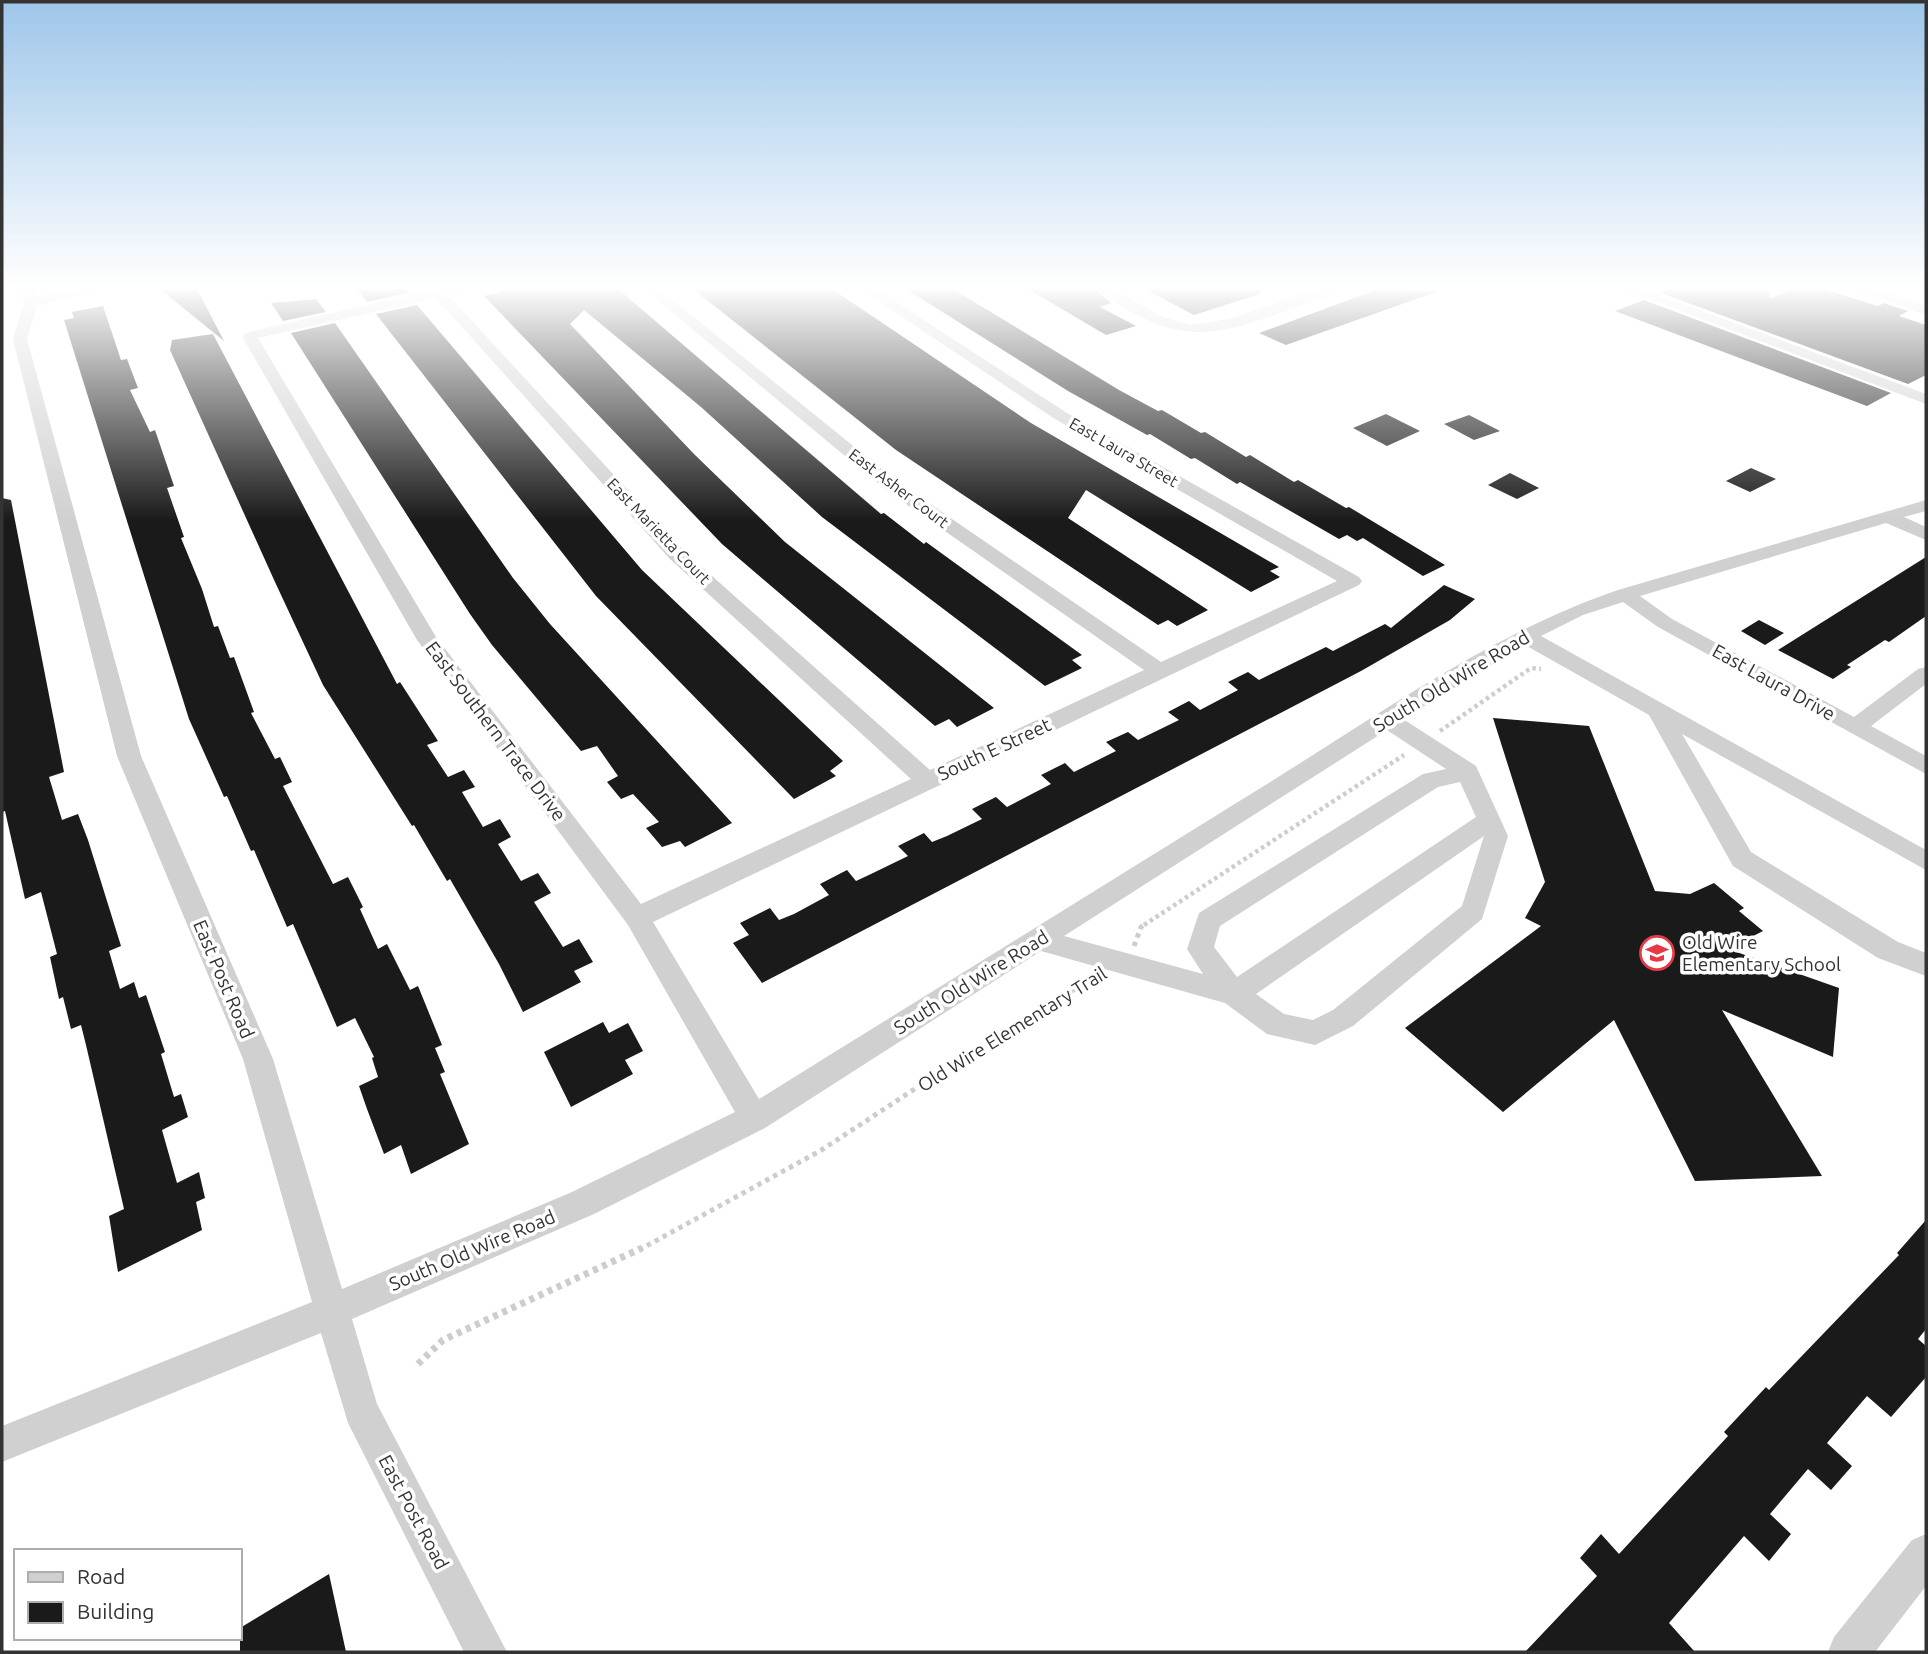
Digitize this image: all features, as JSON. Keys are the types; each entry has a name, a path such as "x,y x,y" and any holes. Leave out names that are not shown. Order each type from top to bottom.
{"street":[{"name":"East Post Road","path":"27,366 129,756 258,1059 334,1309 361,1410 486,1652"},
{"name":"East Southern Trace Drive","path":"265,366 427,640 637,918 754,1118"},
{"name":"East Marietta Court","path":"513,366 677,555 927,780"},
{"name":"East Asher Court","path":"745,366 892,486 1159,671"},
{"name":"East Laura Street","path":"985,366 1061,416 1352,581"},
{"path":"1837,366 1926,399"},
{"name":"South Old Wire Road","path":"2,1444 233,1353 583,1203 754,1118 1387,719 1525,636 1576,611 1926,505"},
{"path":"1888,517 1926,534"},
{"name":"South E Street","path":"637,918 1352,581"},
{"name":"East Laura Drive","path":"1625,594 1665,623 1926,766"},
{"path":"1525,636 1926,861"},
{"path":"1855,727 1926,674"},
{"path":"1656,709 1742,859 1888,950 1926,965"},
{"path":"1387,719 1468,772 1496,836 1473,912 1343,1018 1315,1033 1277,1025 1234,994 1200,949 1208,920 1431,780 1468,772"},
{"path":"1040,940 1234,994 1489,820"},
{"path":"1849,1652 1926,1554"}],"path":[{"name":"Old Wire Elementary Trail","path":"418,1364 443,1340 640,1249 820,1151 1014,1024 1122,963 1134,947 1141,927 1423,743 1531,667 1554,671"}],"building":[{"path":"78,366 130,366 138,388 130,390 150,432 155,430 174,486 167,488 184,537 181,538 214,627 218,626 230,658 234,657 254,712 251,713 275,759 280,757 292,782 283,786 333,884 348,877 363,907 360,909 378,949 387,944 410,990 418,986 442,1045 435,1048 445,1072 440,1074 469,1144 411,1174 401,1145 384,1154 359,1086 378,1077 372,1058 374,1057 355,1018 337,1027 293,924 287,927 254,850 251,851 227,796 224,797 189,719"},
{"path":"177,366 230,366 397,684 400,682 438,741 427,745 448,777 464,770 475,787 462,792 483,827 500,819 511,837 498,844 521,881 538,873 551,893 534,902 563,947 579,939 593,962 574,971 581,982 523,1012 450,879 447,881 323,685"},
{"path":"312,366 365,366 513,578 550,624 732,823 685,847 680,841 662,847 646,828 659,822 633,794 621,799 607,782 618,776 597,746 581,751 492,645"},
{"path":"417,366 469,366 642,570 843,761 830,771 836,776 794,799 596,596"},
{"path":"551,366 610,366 695,455 785,542 994,708 957,727 949,719 935,726 722,544"},
{"path":"652,366 708,366 881,514 884,513 924,544 926,542 1082,655 1072,660 1082,668 1045,686 822,517"},
{"path":"790,366 947,366 1031,423 1279,567 1270,571 1280,577 1251,592 1086,490 1068,518 1208,610 1177,626 1168,620 1158,625 896,450"},
{"path":"1029,366 1080,366 1158,411 1162,410 1246,457 1250,455 1294,482 1298,480 1346,508 1349,507 1445,565 1423,576 1363,538 1357,541 1347,535 1339,539 1240,482 1237,484 1195,458 1191,459"},
{"path":"1761,366 1820,366 1891,393 1867,406"},
{"path":"1860,366 1926,366 1926,375 1908,384"},
{"path":"1386,414 1420,431 1387,446 1353,428"},
{"path":"1469,415 1500,431 1474,440 1444,424"},
{"path":"1751,468 1776,479 1750,492 1726,481"},
{"path":"1510,473 1539,488 1517,499 1488,485"},
{"path":"2,498 11,500 64,772 49,777 62,820 78,814 88,840 121,946 109,951 120,989 134,982 139,998 146,995 165,1052 161,1054 174,1097 181,1094 188,1117 162,1130 177,1183 199,1172 205,1198 196,1202 202,1230 118,1272 109,1216 124,1209 81,1025 71,1029 63,997 59,999 50,957 57,954 41,892 25,899 5,811 2,812"},
{"path":"1926,557 1926,616 1889,642 1885,640 1847,665 1851,667 1833,679 1778,650"},
{"path":"1444,585 1475,599 1450,620 1361,671 762,983 733,943 749,935 740,923 770,908 779,920 794,914 829,895 820,884 847,870 856,881 908,856 898,846 924,833 932,842 982,819 972,809 996,797 1007,807 1051,784 1041,775 1065,763 1074,772 1116,751 1106,742 1128,732 1138,740 1179,720 1168,712 1189,701 1200,710 1238,690 1228,682 1248,672 1259,680 1326,647 1333,651 1385,624 1391,628"},
{"path":"1759,620 1784,633 1765,645 1741,631"},
{"path":"1493,718 1589,726 1655,891 1690,894 1714,883 1744,908 1739,911 1763,931 1728,949 1839,988 1833,1057 1722,1010 1822,1176 1695,1181 1614,1020 1503,1112 1405,1028 1541,926 1525,918 1545,882"},
{"path":"603,1022 609,1033 628,1023 643,1051 625,1060 633,1074 571,1107 544,1052"},
{"path":"1926,1220 1926,1329 1918,1339 1926,1346 1926,1377 1891,1417 1867,1396 1827,1443 1852,1466 1831,1490 1808,1469 1770,1514 1791,1534 1769,1561 1744,1536 1669,1623 1695,1652 1525,1652 1597,1576 1580,1558 1601,1534 1619,1554 1728,1436 1724,1432 1766,1387 1769,1390 1899,1255 1897,1253"},
{"path":"329,1574 346,1652 240,1652 242,1627"}],"place":[{"name":"Old Wire Elementary School","path":"1657,953"}]}
